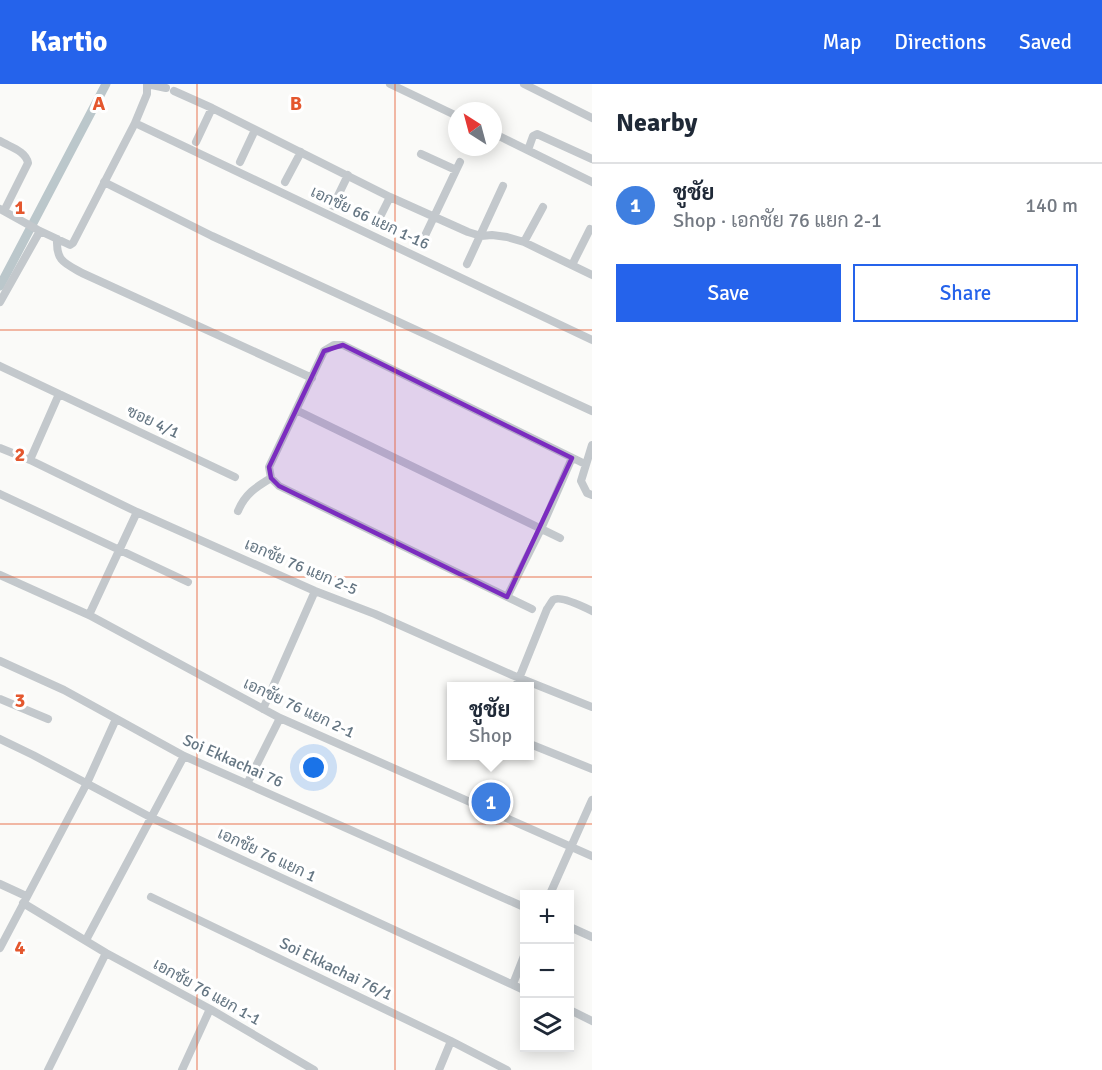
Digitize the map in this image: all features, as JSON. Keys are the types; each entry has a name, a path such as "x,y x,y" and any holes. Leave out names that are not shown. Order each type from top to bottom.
{"street":[{"path":"0,141 23,153 28,159 28,163 2,210 70,245 135,123 147,94 147,84 170,90 212,108 390,197 481,236 507,237 592,274"},
{"path":"390,84 448,112"},
{"path":"524,84 540,88 592,118"},
{"path":"196,142 212,108"},
{"name":"เอกชัย 66 แยก 1-16","path":"135,123 592,340"},
{"path":"240,162 255,130"},
{"path":"528,150 533,136 537,134 592,159"},
{"path":"502,137 592,182"},
{"path":"285,182 301,152"},
{"path":"421,154 458,166 422,242"},
{"path":"333,206 348,175"},
{"path":"104,182 212,236 592,411"},
{"path":"467,264 503,186"},
{"path":"377,223 390,197"},
{"path":"524,243 543,207"},
{"path":"572,265 590,229"},
{"path":"0,302 39,231"},
{"path":"57,239 57,252 62,262 82,273 312,378"},
{"path":"532,609 279,486 271,478 270,467 324,351 334,345 343,345 585,464"},
{"name":"ซอย 4/1","path":"0,366 235,477"},
{"path":"30,460 59,394"},
{"path":"296,410 560,538"},
{"path":"592,445 581,481 587,493 592,495"},
{"name":"เอกชัย 76 แยก 2-5","path":"0,448 315,591 375,614 518,682"},
{"path":"507,597 541,529 572,458"},
{"path":"238,511 250,492 271,478"},
{"path":"0,494 188,582"},
{"path":"89,615 137,512"},
{"name":"เอกชัย 76 แยก 2-1","path":"0,574 89,615 280,718 592,856"},
{"path":"263,709 315,591"},
{"path":"518,682 552,600 558,598 592,610"},
{"name":"Soi Ekkachai 76","path":"0,661 64,690 184,756 520,905"},
{"name":"เอกชัย 76 แยก 2-5","path":"534,687 592,707"},
{"path":"0,699 48,719"},
{"path":"247,784 280,718"},
{"path":"0,948 87,783 116,719"},
{"name":"เอกชัย 76 แยก 1","path":"0,739 152,818 520,988"},
{"path":"534,746 592,769"},
{"path":"86,940 184,756"},
{"path":"552,890 592,800"},
{"name":"เอกชัย 76 แยก 1-1","path":"0,884 106,953 210,1009 314,1070"},
{"name":"Soi Ekkachai 76/1","path":"151,897 507,1070"},
{"path":"574,929 592,937"},
{"path":"48,1070 106,953"},
{"path":"513,984 520,968"},
{"path":"182,1070 210,1009"},
{"path":"574,1012 592,1021"},
{"path":"439,1070 451,1041"}],"highlighted area":[{"path":"343,345 572,458 507,597 279,486 271,478 269,467 324,351"}],"waterway":[{"path":"0,286 106,84"}],"place":[{"name":"ชูชัย","path":"491,802"}]}
